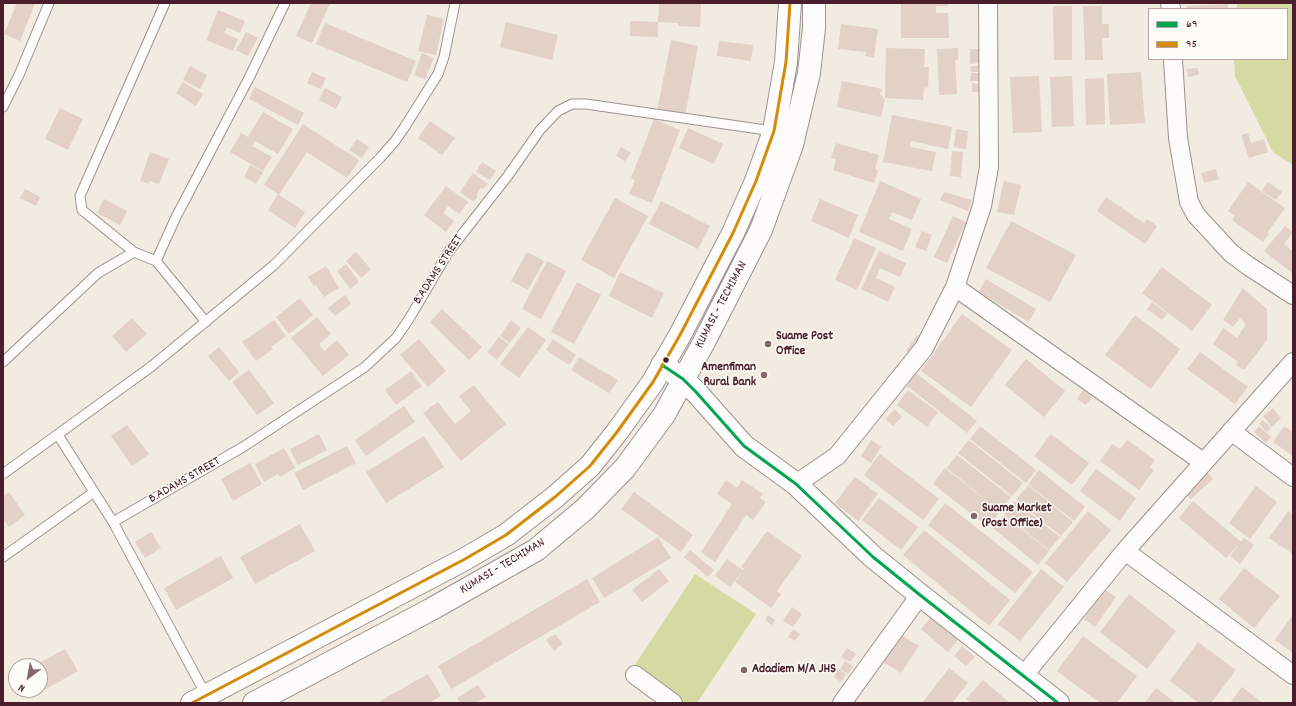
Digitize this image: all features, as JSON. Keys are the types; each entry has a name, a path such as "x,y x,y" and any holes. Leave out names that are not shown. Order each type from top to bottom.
{"main road":[{"path":"199,699 445,570 506,535 555,498 590,466 653,382 680,335 733,232 756,181 774,131 786,62 790,3"},
{"name":"KUMASI - TECHIMAN","path":"254,703 430,610 536,550 585,509 625,468 664,415 761,230 792,145 809,73 814,28 814,3"},
{"path":"662,365 683,379 705,401 744,446 796,484 873,557 920,596 1024,675 1058,703"}],"street":[{"path":"796,484 836,456 924,348 955,286 982,206 989,167 988,3"},
{"path":"1174,60 1178,138 1189,202 1192,209 1231,253 1293,295"},
{"path":"955,286 1203,462"},
{"path":"1024,675 1125,551 1293,362"},
{"path":"1231,431 1293,477"},
{"path":"1125,551 1293,674"},
{"path":"842,703 920,596"},
{"path":"635,675 673,703"}],"lane":[{"path":"3,107 19,75 49,3"},
{"path":"165,3 80,196 82,210 134,252 156,261 206,322"},
{"path":"156,261 176,217 249,78 285,3"},
{"path":"3,474 152,366 206,322 274,265 380,158 395,141 438,74 444,57 455,3"},
{"name":"B.ADAMS STREET","path":"113,522 243,447 365,367 396,338 409,319 449,251 507,177 540,130 558,111 572,104 586,104 774,131"},
{"path":"3,362 98,273 134,252"},
{"path":"58,435 113,522 199,699"},
{"path":"3,557 94,492"}],"green space":[{"path":"1238,3 1293,3 1293,165 1273,152 1235,76 1234,60 1288,60 1288,8 1236,8"},
{"path":"695,574 756,614 697,703 686,703 633,668"}],"building":[{"path":"17,3 35,4 20,41 4,34"},
{"path":"311,3 330,3 312,43 296,36"},
{"path":"659,3 701,3 700,27 678,26 678,23 658,22"},
{"path":"901,3 948,3 948,6 936,6 936,13 948,13 949,38 901,38"},
{"path":"1228,4 1228,8 1187,8 1187,6"},
{"path":"1053,6 1072,6 1072,60 1054,60"},
{"path":"1083,6 1102,6 1102,24 1109,24 1109,38 1102,38 1103,60 1085,60"},
{"path":"218,10 245,21 240,33 227,27 224,33 238,39 233,51 206,40"},
{"path":"427,15 444,19 436,55 418,51"},
{"path":"630,21 658,22 658,37 630,36"},
{"path":"506,22 558,35 552,60 500,47"},
{"path":"325,23 416,61 407,82 316,44"},
{"path":"841,24 878,29 874,57 865,56 866,52 838,49"},
{"path":"246,32 258,38 248,56 236,50"},
{"path":"671,40 698,46 685,116 657,111"},
{"path":"719,41 753,45 751,61 717,56"},
{"path":"886,48 925,49 924,67 929,67 928,88 924,87 923,100 885,98"},
{"path":"958,48 958,60 955,60 957,94 939,95 937,49"},
{"path":"970,49 979,49 980,63 970,64"},
{"path":"422,53 434,58 425,79 414,75"},
{"path":"190,66 207,75 200,89 183,80"},
{"path":"970,66 978,66 978,72 971,72"},
{"path":"1198,68 1199,75 1188,77 1187,69"},
{"path":"312,72 326,78 321,89 307,83"},
{"path":"1141,72 1145,123 1110,125 1107,74"},
{"path":"971,73 981,73 981,81 970,81"},
{"path":"1039,76 1042,132 1013,133 1010,77"},
{"path":"1072,76 1074,126 1052,127 1050,77"},
{"path":"1104,78 1105,124 1086,125 1085,79"},
{"path":"842,81 882,89 880,95 885,99 881,117 837,107"},
{"path":"183,82 203,94 196,106 176,93"},
{"path":"972,83 980,84 980,92 972,92"},
{"path":"255,87 304,113 298,125 249,99"},
{"path":"325,88 342,97 336,109 319,100"},
{"path":"60,108 83,119 68,150 45,139"},
{"path":"263,112 293,129 278,154 255,141 252,146 272,157 263,171 230,152 241,133 248,137"},
{"path":"892,115 952,127 948,149 911,141 910,147 936,152 932,171 883,162"},
{"path":"654,119 680,130 652,203 629,194 635,180 631,178"},
{"path":"430,121 455,138 442,155 418,138"},
{"path":"303,124 359,160 347,178 307,152 279,195 305,212 295,228 268,210 278,194 264,185"},
{"path":"688,128 723,144 714,164 679,148"},
{"path":"956,129 968,131 966,149 954,147"},
{"path":"1248,133 1251,143 1264,139 1268,152 1249,158 1241,135"},
{"path":"357,139 369,147 362,158 349,150"},
{"path":"836,143 879,155 875,169 878,170 874,183 833,170 836,159 831,158"},
{"path":"621,147 631,153 625,161 616,156"},
{"path":"952,151 963,152 961,177 950,176"},
{"path":"150,152 169,159 159,184 150,181 149,184 140,181"},
{"path":"482,162 496,171 490,180 476,172"},
{"path":"250,165 263,172 256,184 244,177"},
{"path":"1216,169 1219,179 1204,183 1201,173"},
{"path":"473,173 488,184 483,189 481,188 476,195 478,196 474,202 460,192"},
{"path":"880,181 921,199 912,220 892,212 889,219 912,229 903,251 859,232"},
{"path":"1004,181 1021,185 1014,215 997,212"},
{"path":"1248,182 1285,208 1267,233 1269,234 1263,242 1232,220 1235,216 1228,211"},
{"path":"1268,182 1282,192 1276,200 1262,191"},
{"path":"446,186 468,202 459,214 448,206 443,213 454,221 446,232 424,215"},
{"path":"25,189 40,197 36,206 20,198"},
{"path":"944,192 972,200 968,211 940,200"},
{"path":"1106,197 1144,223 1147,219 1157,226 1145,244 1097,211"},
{"path":"615,198 648,216 614,278 581,260"},
{"path":"104,199 127,211 120,225 97,213"},
{"path":"820,199 858,215 849,238 811,221"},
{"path":"661,201 710,226 698,249 649,224"},
{"path":"953,216 966,222 947,263 934,257"},
{"path":"1011,221 1076,255 1050,302 986,268"},
{"path":"1285,226 1293,232 1284,244 1293,252 1293,274 1264,251"},
{"path":"922,231 932,235 926,251 915,247"},
{"path":"854,238 876,248 857,290 835,280"},
{"path":"879,251 906,263 900,277 880,268 876,278 895,287 888,302 861,289"},
{"path":"356,252 371,269 361,278 346,261"},
{"path":"527,252 544,261 528,290 511,281"},
{"path":"547,261 566,271 541,319 522,309"},
{"path":"346,264 359,282 350,289 337,271"},
{"path":"326,266 339,288 324,297 316,285 314,286 308,277"},
{"path":"1162,267 1212,305 1192,331 1142,293"},
{"path":"620,272 664,293 652,318 609,296"},
{"path":"986,279 1036,309 1029,322 979,292"},
{"path":"577,282 601,295 574,344 551,332"},
{"path":"1243,288 1267,309 1267,340 1244,370 1236,365 1238,362 1213,344 1223,328 1237,338 1246,324 1240,318 1233,327 1223,320"},
{"path":"345,295 351,304 335,316 328,308"},
{"path":"300,298 313,315 289,334 276,317"},
{"path":"1152,302 1167,313 1162,320 1147,309"},
{"path":"442,309 482,347 469,360 430,322"},
{"path":"962,314 1012,350 971,407 921,371"},
{"path":"1135,315 1180,349 1151,389 1105,355"},
{"path":"317,317 331,334 319,344 324,351 337,340 349,355 323,376 291,338"},
{"path":"132,318 147,334 126,352 112,336"},
{"path":"274,320 286,336 271,347 273,349 256,361 242,342"},
{"path":"511,320 521,328 510,343 500,336"},
{"path":"528,327 546,340 519,378 500,364"},
{"path":"917,335 922,339 911,355 906,351"},
{"path":"499,337 509,344 497,360 487,352"},
{"path":"419,339 446,371 428,387 400,355"},
{"path":"553,339 576,355 569,365 546,350"},
{"path":"219,347 239,372 229,381 208,356"},
{"path":"1200,352 1248,387 1235,404 1187,369"},
{"path":"579,357 618,380 609,393 571,370"},
{"path":"1026,359 1065,391 1044,417 1005,385"},
{"path":"249,370 274,403 257,415 232,382"},
{"path":"411,371 422,386 396,405 385,390"},
{"path":"916,373 977,421 967,433 907,386"},
{"path":"474,385 506,424 461,461 423,413 438,402 455,424 471,411 459,396"},
{"path":"908,390 938,412 927,427 897,405"},
{"path":"1083,390 1092,397 1086,405 1077,399"},
{"path":"404,406 415,422 366,456 355,440"},
{"path":"1273,408 1281,418 1272,427 1263,416"},
{"path":"895,409 902,417 893,426 885,419"},
{"path":"1263,420 1271,428 1267,432 1259,424"},
{"path":"127,425 149,454 132,466 111,436"},
{"path":"980,426 1036,470 1026,483 970,439"},
{"path":"1259,426 1271,437 1266,443 1254,432"},
{"path":"1284,426 1293,432 1293,456 1273,442"},
{"path":"319,434 327,450 298,465 290,449"},
{"path":"1051,434 1089,463 1072,485 1034,456"},
{"path":"424,436 444,467 386,503 366,472"},
{"path":"871,440 881,447 871,463 861,456"},
{"path":"969,440 1023,483 1012,496 958,453"},
{"path":"1127,440 1155,460 1150,467 1154,470 1139,490 1100,461 1112,444 1120,449"},
{"path":"347,446 356,463 303,490 294,473"},
{"path":"284,448 295,468 280,477 278,474 264,482 255,464"},
{"path":"880,454 939,499 923,520 864,475"},
{"path":"957,455 1011,497 988,527 933,484 945,468 996,508 947,468"},
{"path":"250,463 262,484 233,501 221,479"},
{"path":"1096,469 1136,498 1120,521 1080,491"},
{"path":"1039,470 1085,507 1074,521 1028,484"},
{"path":"1205,470 1213,479 1191,499 1183,491"},
{"path":"855,477 878,494 858,521 835,503"},
{"path":"726,480 737,488 742,480 763,494 760,498 766,502 753,520 746,515 715,562 701,552 732,504 717,494"},
{"path":"1028,485 1073,522 1061,536 1016,500"},
{"path":"1256,486 1277,502 1250,539 1229,523"},
{"path":"9,492 25,515 9,527 3,519 3,497"},
{"path":"634,492 693,535 681,552 621,509"},
{"path":"879,498 918,527 901,550 862,520"},
{"path":"1015,501 1060,537 1049,550 1004,514"},
{"path":"1193,501 1241,542 1226,558 1179,518"},
{"path":"945,503 1033,572 1015,593 928,525"},
{"path":"1088,511 1111,530 1067,582 1045,563"},
{"path":"1288,511 1293,514 1293,554 1269,538"},
{"path":"1004,515 1049,551 1038,565 993,528"},
{"path":"300,524 315,551 255,584 240,557"},
{"path":"924,530 1010,600 989,626 903,555"},
{"path":"767,531 802,556 777,591 781,594 771,608 735,582 744,569 741,567"},
{"path":"151,532 161,548 145,558 135,542"},
{"path":"658,537 671,558 604,598 592,578"},
{"path":"1244,538 1254,545 1240,564 1230,556"},
{"path":"690,550 714,570 708,577 684,557"},
{"path":"221,556 233,578 176,610 164,588"},
{"path":"727,559 743,570 730,587 715,576"},
{"path":"1244,568 1280,596 1254,628 1219,599"},
{"path":"659,569 669,581 642,602 632,590"},
{"path":"1041,569 1064,587 1020,641 998,624"},
{"path":"587,579 600,602 451,689 438,666"},
{"path":"1104,589 1116,597 1095,627 1084,619"},
{"path":"1129,594 1176,631 1147,669 1100,632"},
{"path":"792,607 802,614 793,627 783,621"},
{"path":"768,615 775,620 772,625 765,621"},
{"path":"1292,616 1293,617 1293,653 1275,640"},
{"path":"931,617 958,640 948,652 921,629"},
{"path":"793,629 800,634 795,641 788,637"},
{"path":"555,634 563,644 554,651 546,640"},
{"path":"901,635 919,646 901,673 883,662"},
{"path":"1083,636 1137,676 1117,703 1100,703 1057,671"},
{"path":"1198,642 1236,670 1211,703 1199,703 1170,681"},
{"path":"962,646 975,657 966,666 954,656"},
{"path":"847,648 856,654 850,662 841,657"},
{"path":"65,649 78,671 48,688 48,658"},
{"path":"845,661 853,666 848,674 840,669"},
{"path":"949,668 968,683 952,703 922,703"},
{"path":"838,669 846,674 841,682 834,677"},
{"path":"428,674 441,696 429,703 377,703"},
{"path":"983,680 1010,703 971,703 966,699"},
{"path":"478,685 486,697 476,703 460,703 457,698"},
{"path":"1242,687 1263,703 1230,703"},
{"path":"1156,688 1176,703 1145,703"}],"transit line":[{"name":"95","path":"192,703 465,559 506,535 555,497 590,466 653,382 680,335 733,233 756,181 774,131 786,62 790,3"},
{"name":"69","path":"662,365 683,379 744,446 796,484 873,557 1058,703"}],"place":[{"name":"Suame Post Office","path":"768,344"},
{"name":"Amenfiman Rural Bank","path":"764,375"},
{"name":"Suame Market (Post Office)","path":"974,516"},
{"name":"Adadiem M/A JHS","path":"744,670"}]}
